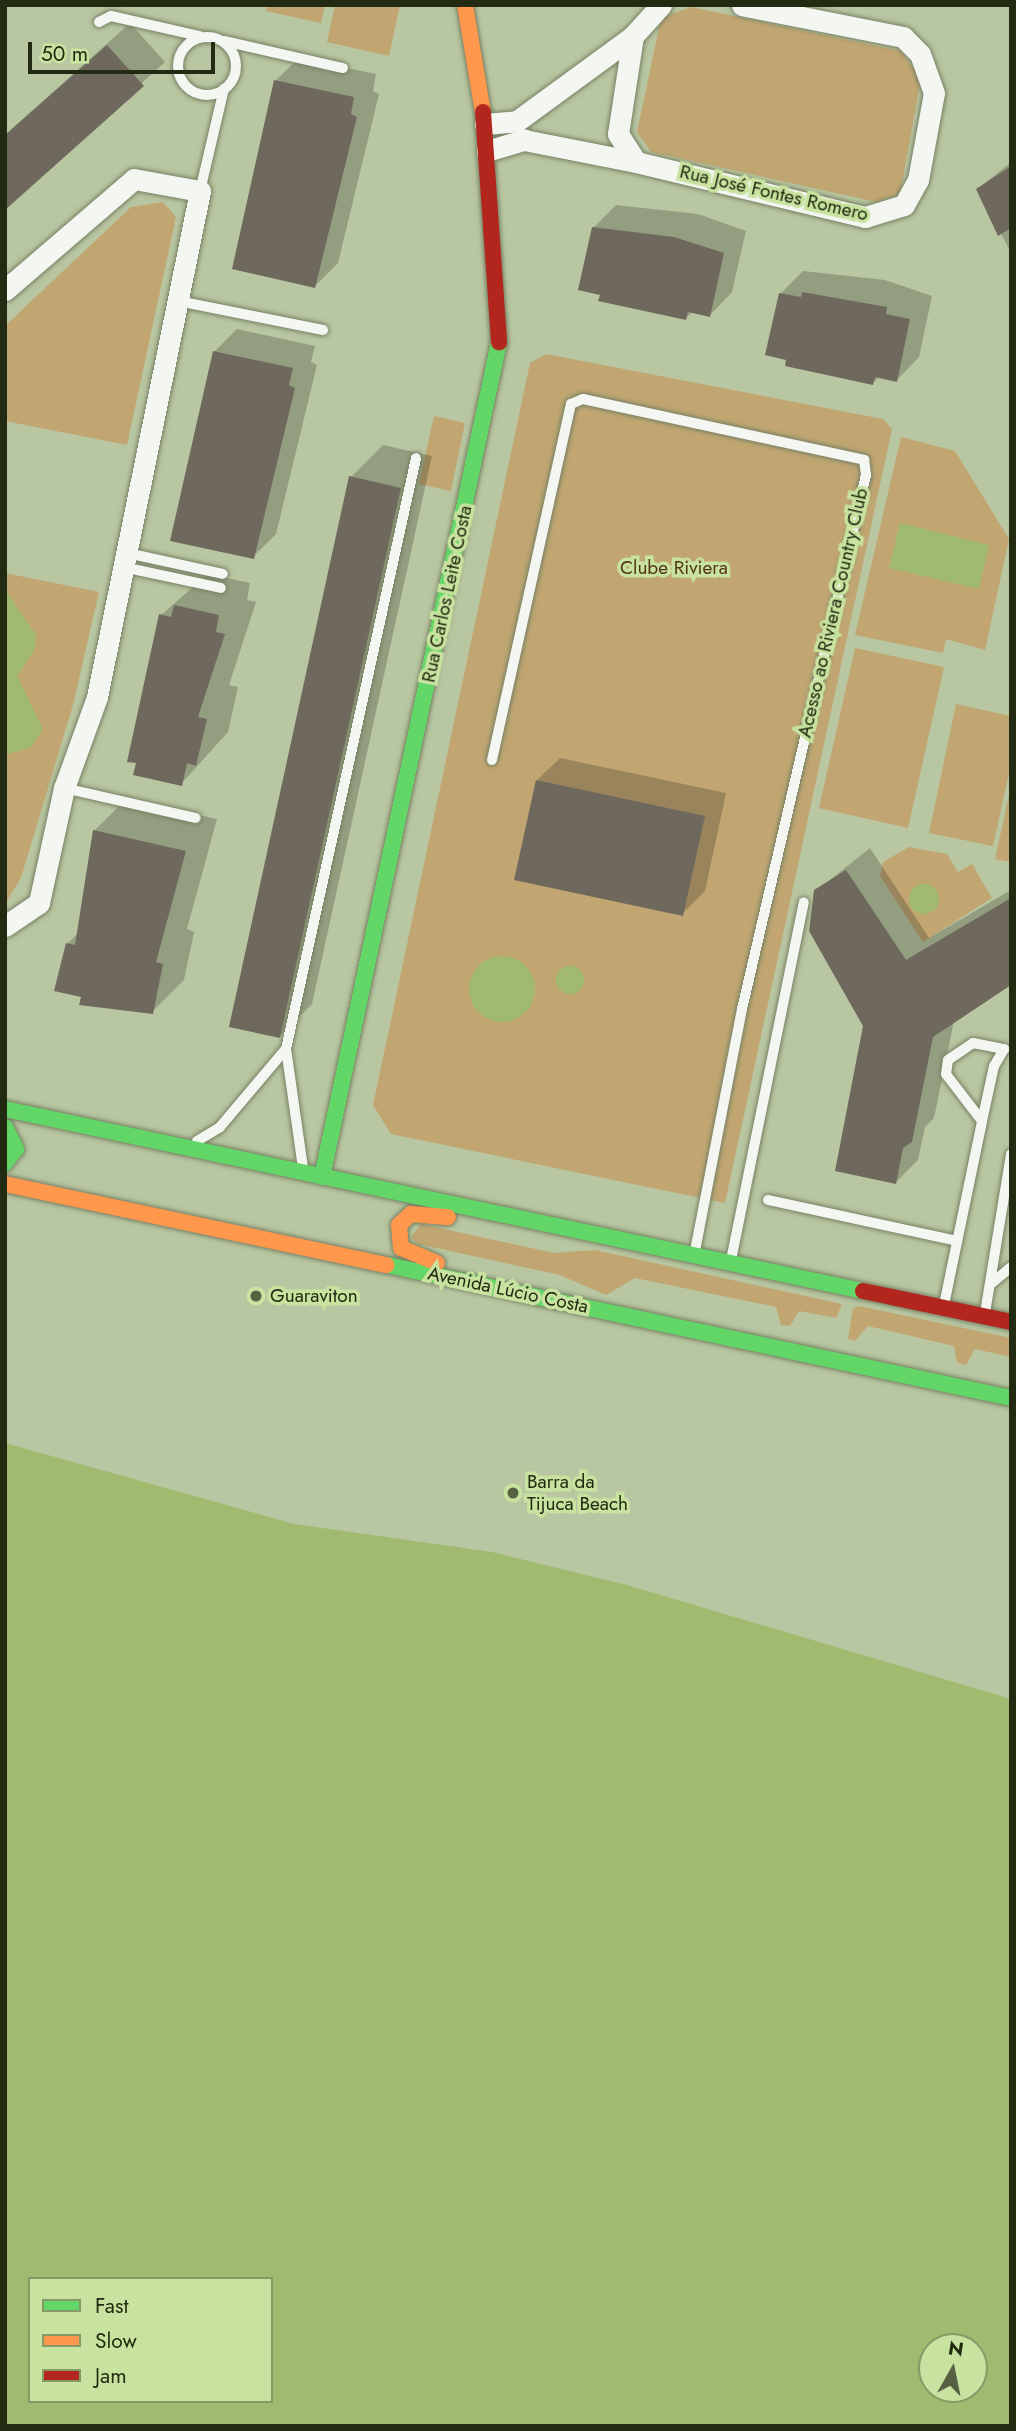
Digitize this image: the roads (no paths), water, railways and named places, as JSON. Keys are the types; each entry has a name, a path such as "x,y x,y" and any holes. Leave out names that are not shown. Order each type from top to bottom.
{"main road":[{"name":"Rua Carlos Leite Costa","path":"322,1177 498,358 485,124 465,5"},
{"path":"5,1109 1011,1322"},
{"path":"5,1127 16,1149 5,1163"},
{"name":"Avenida Lúcio Costa","path":"5,1184 1011,1398"},
{"path":"508,1289 401,1248 398,1225 411,1214 544,1224"}],"street":[{"path":"485,124 517,121 633,36 661,5"},
{"name":"Rua José Fontes Romero","path":"487,151 524,140 636,162 865,217 904,205 918,180 934,93 920,54 903,37 742,5"},
{"path":"633,36 618,134 636,162"},
{"path":"5,290 134,178 200,191 97,697 64,788 39,903 5,926"}],"lane":[{"path":"99,22 111,16 343,68"},
{"path":"203,37 180,54 182,81 206,95 225,89"},
{"path":"200,191 225,89 237,64 221,40"},
{"path":"178,301 323,330"},
{"name":"Acesso ao Riviera Country Club","path":"492,760 571,404 583,399 864,460 866,475 748,983 694,1254"},
{"path":"303,1173 286,1049 416,458"},
{"path":"125,560 223,573"},
{"path":"125,560 221,588"},
{"path":"64,788 196,818"},
{"path":"730,1262 804,902"},
{"path":"943,1308 994,1066 1004,1049 973,1043 948,1060 946,1074 982,1121"},
{"path":"183,1147 220,1127 286,1049"},
{"path":"985,1317 1006,1202 1011,1154"},
{"path":"768,1200 957,1241"},
{"path":"992,1283 1011,1267"}],"place":[{"name":"Guaraviton","path":"256,1296"},
{"name":"Barra da Tijuca Beach","path":"513,1493"}],"park label":[{"name":"Clube Riviera","path":"674,568"}]}
